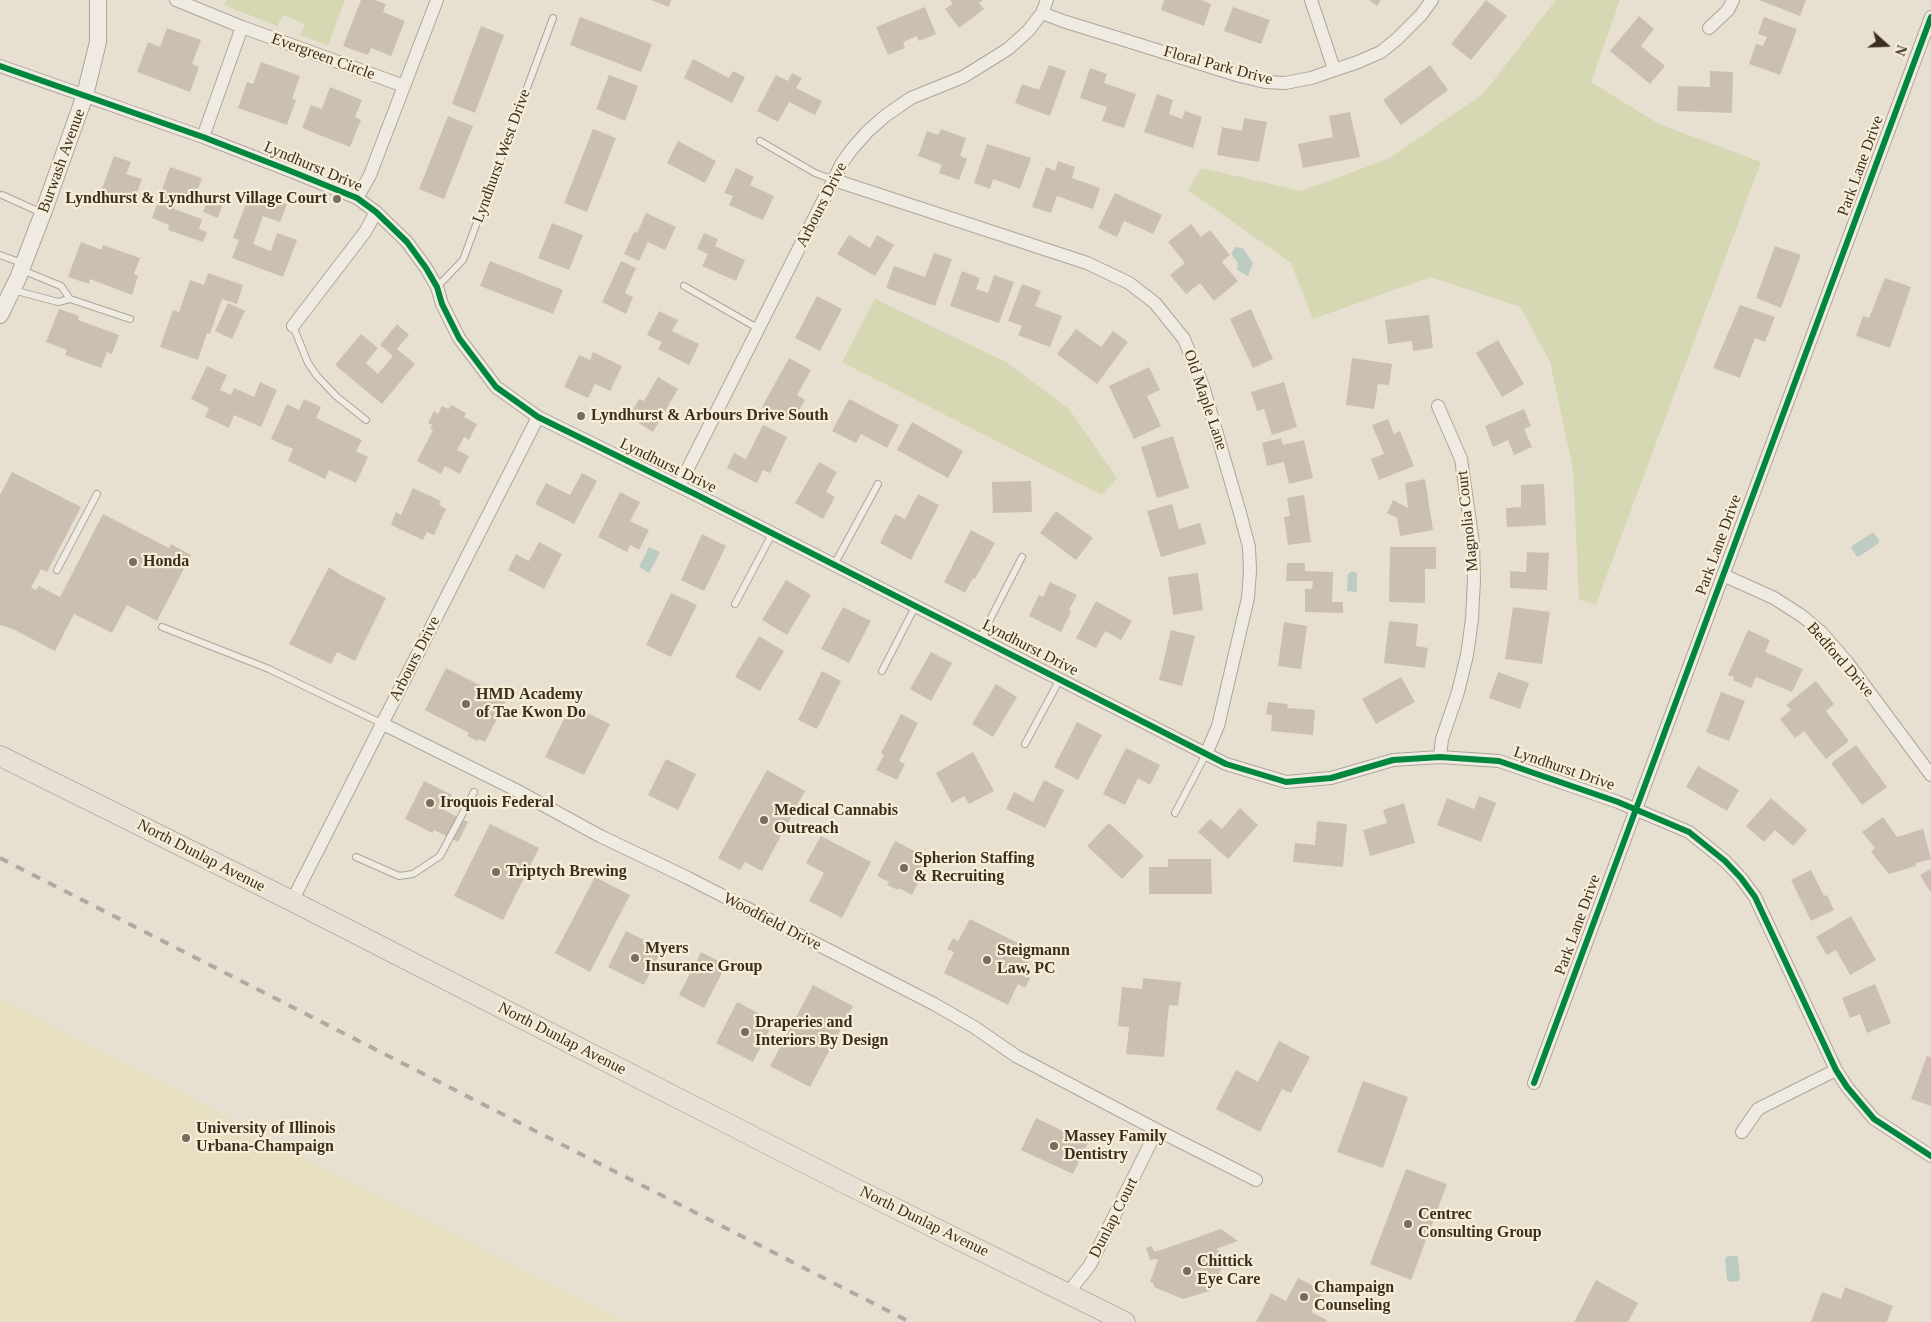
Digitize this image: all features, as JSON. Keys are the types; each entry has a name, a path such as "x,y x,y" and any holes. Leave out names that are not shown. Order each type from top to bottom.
{"main road":[{"name":"North Dunlap Avenue","path":"0,756 292,902 842,1182 1125,1322"}],"street":[{"name":"Burwash Avenue","path":"0,315 43,213 85,95 98,42 98,0"},
{"name":"Evergreen Circle","path":"176,0 242,27 404,86"},
{"path":"357,198 370,175 437,0"},
{"name":"Arbours Drive","path":"679,486 852,148 868,130 911,98 963,77 1015,43 1028,31 1042,12 1047,0"},
{"path":"1311,0 1334,69"},
{"name":"Floral Park Drive","path":"1042,12 1063,21 1192,61 1265,82 1285,83 1311,78 1381,52 1397,40 1432,0"},
{"path":"1709,28 1728,10 1733,0"},
{"name":"Park Lane Drive","path":"1534,1083 1931,17"},
{"path":"203,137 242,27"},
{"name":"Lyndhurst Drive","path":"0,66 203,137 357,198 376,212 407,242 437,287 442,304 459,338 496,387 538,417 679,486 1232,766 1286,782 1331,778 1393,760 1440,757 1499,761 1636,810 1689,832 1725,861 1755,897 1836,1070 1847,1087 1874,1119 1931,1156"},
{"name":"Old Maple Lane","path":"834,180 1087,263 1129,283 1155,303 1184,339 1203,386 1249,547 1250,572 1246,606 1218,726 1206,754"},
{"path":"293,326 365,232 376,212"},
{"name":"Magnolia Court","path":"1438,406 1461,459 1473,543 1474,580 1472,619 1467,655 1458,692 1442,739 1440,757"},
{"name":"Arbours Drive","path":"292,902 381,723 538,417"},
{"name":"Bedford Drive","path":"1723,574 1774,598 1802,616 1821,632 1930,772"},
{"name":"Woodfield Drive","path":"381,723 537,801 600,836 688,878 934,1004 974,1027 1016,1056 1158,1130"},
{"path":"1742,1132 1758,1109 1836,1070"},
{"path":"1158,1130 1256,1180"},
{"name":"Dunlap Court","path":"1068,1293 1090,1265 1158,1130"}],"lane":[{"name":"Lyndhurst West Drive","path":"437,287 463,260 553,18"},
{"path":"760,141 815,173 834,180"},
{"path":"2,195 43,213"},
{"path":"0,255 61,286 70,299"},
{"path":"684,286 759,329"},
{"path":"12,290 58,302 70,299 130,320"},
{"path":"293,326 308,363 317,376 336,396 366,420"},
{"path":"834,565 878,484"},
{"path":"58,570 97,494"},
{"path":"735,604 772,534"},
{"path":"980,639 1022,557"},
{"path":"882,671 915,607"},
{"path":"162,627 269,670 381,723"},
{"path":"1025,744 1060,679"},
{"path":"1175,813 1206,754"},
{"path":"356,857 398,876 413,874 440,856 474,792"}],"shaded area":[{"path":"1235,247 1243,248 1253,263 1248,276 1237,270 1238,263 1231,254"},
{"path":"1873,532 1879,543 1857,557 1851,548 1852,546"},
{"path":"649,547 660,552 649,573 639,567"},
{"path":"1351,572 1357,574 1357,592 1347,591 1348,574"},
{"name":"University of Illinois Urbana-Champaign","path":"0,998 239,1123 625,1322 0,1322"},
{"path":"1727,1256 1738,1257 1740,1279 1738,1281 1730,1282 1727,1280 1725,1259"}],"green space":[{"path":"227,0 345,0 328,45 300,35 305,24 283,15 277,26 224,5"},
{"path":"1556,0 1620,0 1591,82 1659,124 1761,162 1596,604 1579,600 1573,469 1550,362 1520,307 1430,277 1313,319 1291,263 1188,190 1201,168 1301,191 1388,159 1483,94"},
{"path":"875,299 1006,362 1069,409 1117,478 1102,495 842,362"}],"building":[{"path":"361,0 375,0 386,4 383,12 405,21 391,56 371,48 368,55 343,46"},
{"path":"651,0 671,0 669,7"},
{"path":"950,0 983,0 979,3 984,9 959,28 945,9 953,4"},
{"path":"1164,0 1201,0 1211,4 1204,26 1161,10"},
{"path":"1369,0 1381,0 1377,6"},
{"path":"1486,0 1507,16 1471,60 1451,44"},
{"path":"1759,0 1806,0 1800,16"},
{"path":"925,7 936,34 919,41 917,36 903,42 905,48 888,55 876,27"},
{"path":"1233,7 1270,20 1261,44 1224,31"},
{"path":"1639,16 1654,29 1641,46 1665,66 1650,84 1610,51"},
{"path":"580,17 652,44 641,72 570,45"},
{"path":"1764,17 1797,29 1780,75 1749,64 1756,44 1763,46 1767,37 1758,34"},
{"path":"481,26 504,35 475,113 452,104"},
{"path":"167,28 201,40 192,64 199,67 190,92 137,72 148,42 160,47"},
{"path":"693,59 729,78 733,71 745,77 732,103 684,78"},
{"path":"261,62 300,76 292,99 296,100 287,125 238,108 247,82 253,84"},
{"path":"1049,65 1066,71 1050,116 1015,103 1022,84 1039,90"},
{"path":"1430,65 1448,90 1401,125 1383,100"},
{"path":"1090,68 1107,74 1104,83 1136,94 1124,128 1102,121 1107,107 1080,98"},
{"path":"1710,71 1733,72 1732,113 1677,111 1678,86 1710,87"},
{"path":"792,73 802,78 796,88 822,101 815,115 789,102 778,122 757,111 776,75 788,81"},
{"path":"609,75 638,86 625,121 596,109"},
{"path":"330,87 362,100 355,117 361,120 350,147 302,128 311,105 322,109"},
{"path":"1157,94 1173,100 1169,114 1182,119 1185,111 1202,117 1193,148 1144,132"},
{"path":"1350,112 1360,157 1303,168 1298,144 1333,137 1329,116"},
{"path":"448,116 473,126 444,199 419,189"},
{"path":"1244,118 1267,122 1259,162 1217,155 1222,127 1242,131"},
{"path":"593,129 616,138 587,212 564,203"},
{"path":"941,129 966,138 960,156 967,159 959,180 939,173 942,165 918,156 927,131 938,135"},
{"path":"678,141 716,161 705,183 667,163"},
{"path":"987,144 1031,158 1020,189 993,179 990,189 974,183"},
{"path":"114,156 131,162 126,174 142,179 134,201 120,196 116,206 98,199"},
{"path":"1058,161 1075,167 1072,178 1100,188 1093,209 1057,196 1051,213 1032,207 1046,167 1055,171"},
{"path":"170,167 202,178 194,200 179,194 174,209 202,219 199,229 207,232 203,242 168,230 169,225 152,218"},
{"path":"736,168 754,177 750,185 774,196 763,220 729,205 733,196 724,193"},
{"path":"1115,193 1162,215 1153,234 1124,221 1117,237 1098,228"},
{"path":"210,195 224,200 218,218 203,212"},
{"path":"249,195 269,202 270,198 287,204 280,222 263,216 253,244 271,251 277,233 297,240 283,277 232,258 239,240 233,238"},
{"path":"646,213 676,227 665,250 648,242 639,261 624,254 634,232 637,233"},
{"path":"552,223 583,235 569,270 538,258"},
{"path":"1191,224 1201,237 1210,230 1230,255 1222,262 1238,281 1214,301 1200,283 1186,294 1170,275 1185,263 1168,242"},
{"path":"704,233 718,239 715,246 745,260 736,281 702,266 708,254 697,249"},
{"path":"849,235 870,248 877,235 894,245 875,276 837,254"},
{"path":"81,242 102,250 103,245 140,258 134,274 138,276 132,295 90,279 89,284 68,277"},
{"path":"1775,246 1801,255 1781,308 1756,298"},
{"path":"934,253 952,259 935,306 886,288 894,266 925,277"},
{"path":"490,261 563,290 553,314 480,286"},
{"path":"621,261 636,268 625,293 633,297 626,314 602,302"},
{"path":"962,271 980,278 976,289 988,293 994,275 1014,282 999,323 950,306"},
{"path":"208,273 243,285 237,304 222,299 210,334 207,333 198,360 160,347 173,310 179,312 190,280 204,285"},
{"path":"1885,278 1911,287 1890,348 1856,336 1863,316 1869,318"},
{"path":"1022,284 1041,291 1035,306 1062,316 1050,347 1018,335 1022,326 1008,321"},
{"path":"817,296 842,309 820,351 795,338"},
{"path":"228,303 245,311 232,339 215,331"},
{"path":"1740,305 1775,317 1765,342 1755,338 1740,378 1713,368"},
{"path":"59,309 79,316 78,320 119,335 112,354 107,352 101,368 65,355 67,350 46,342"},
{"path":"1251,309 1273,359 1253,368 1230,319"},
{"path":"659,311 678,320 672,331 699,344 689,365 658,349 662,342 647,335"},
{"path":"1429,315 1433,348 1413,351 1412,341 1388,344 1385,320"},
{"path":"397,324 409,335 397,349 415,364 382,404 335,365 361,334 378,348 366,363 378,374 393,356 380,345"},
{"path":"1076,329 1101,347 1113,331 1128,342 1097,384 1057,354"},
{"path":"1498,340 1524,384 1502,397 1476,353"},
{"path":"593,352 622,366 610,391 595,384 588,398 564,387 579,355 590,360"},
{"path":"789,358 811,370 797,395 805,400 792,423 762,407"},
{"path":"1352,358 1392,364 1389,385 1378,384 1374,409 1346,405"},
{"path":"207,366 227,375 220,390 231,395 234,388 254,397 260,382 277,390 261,427 234,415 229,428 205,417 209,408 191,399"},
{"path":"1149,367 1160,390 1147,396 1161,426 1134,439 1109,386"},
{"path":"658,377 678,389 653,432 629,417 639,399 644,401"},
{"path":"1284,382 1297,427 1272,435 1264,409 1257,411 1251,392"},
{"path":"304,399 321,407 316,418 362,440 356,451 368,457 356,483 329,470 325,479 288,461 293,449 271,439 287,404 299,410"},
{"path":"849,399 899,425 887,448 861,434 856,443 832,431"},
{"path":"451,405 466,413 464,417 477,424 469,440 464,437 457,450 469,456 460,474 445,466 441,474 417,461 433,430 430,429 432,425 428,423 434,411 438,414 442,406 449,409"},
{"path":"1524,409 1531,426 1524,429 1532,447 1514,455 1508,440 1493,447 1485,426"},
{"path":"1388,419 1394,434 1400,431 1414,466 1379,480 1371,459 1384,454 1372,425"},
{"path":"912,422 963,451 948,478 897,450"},
{"path":"763,425 787,437 770,473 763,470 757,483 727,468 734,453 746,459"},
{"path":"1173,436 1189,488 1157,498 1141,447"},
{"path":"1281,438 1283,445 1304,440 1313,478 1289,484 1284,462 1267,466 1262,443"},
{"path":"819,462 837,472 826,492 835,497 823,519 795,503"},
{"name":"Honda","path":"12,472 81,507 47,572 41,569 31,588 36,590 39,586 60,597 103,514 169,548 171,544 191,555 157,621 127,605 112,633 74,614 55,651 13,629 0,625 0,495"},
{"path":"582,473 597,481 574,524 535,504 546,483 570,495"},
{"path":"1425,479 1433,530 1400,536 1397,518 1387,513 1393,500 1408,508 1405,483"},
{"path":"1031,481 1032,512 993,513 992,482"},
{"path":"1544,484 1546,525 1507,527 1506,508 1521,507 1521,485"},
{"path":"413,488 441,501 439,505 446,509 434,535 427,532 423,540 391,525 396,512 401,515"},
{"path":"620,492 640,502 630,521 649,530 639,550 630,545 627,552 598,537"},
{"path":"918,494 939,505 911,560 880,543 895,514 905,519"},
{"path":"1304,495 1311,542 1288,545 1284,517 1290,516 1287,498"},
{"path":"1172,504 1179,529 1200,523 1206,544 1161,557 1147,511"},
{"path":"1056,511 1093,538 1076,560 1040,533"},
{"path":"971,530 995,543 965,593 944,582"},
{"path":"702,534 726,546 704,591 681,580"},
{"path":"539,542 562,554 544,589 508,570 516,554 529,561"},
{"path":"1390,547 1436,547 1436,569 1425,569 1425,603 1389,602"},
{"path":"1527,552 1549,553 1547,590 1510,588 1510,571 1526,572"},
{"path":"1287,563 1305,563 1305,571 1333,572 1332,602 1343,602 1343,613 1305,612 1305,589 1312,589 1313,581 1286,581"},
{"path":"329,567 342,576 386,598 355,661 337,652 331,664 289,644"},
{"path":"1198,573 1203,610 1173,615 1168,577"},
{"path":"786,580 811,595 787,635 762,620"},
{"path":"1050,582 1077,595 1061,632 1029,616 1039,595 1043,597"},
{"path":"671,593 697,605 671,657 646,645"},
{"path":"1096,601 1132,621 1121,640 1105,631 1096,648 1076,638"},
{"path":"843,607 871,621 849,663 821,649"},
{"path":"1513,607 1550,612 1542,664 1505,659"},
{"path":"1389,621 1418,624 1416,646 1428,648 1425,668 1384,663"},
{"path":"1284,622 1307,626 1301,669 1278,666"},
{"path":"1171,630 1195,636 1182,686 1159,680"},
{"path":"1748,630 1770,640 1765,652 1803,669 1792,692 1756,677 1751,688 1733,680 1734,677 1728,675"},
{"path":"759,636 784,651 760,691 735,677"},
{"path":"931,652 952,663 931,701 910,689"},
{"name":"HMD Academy of Tae Kwon Do","path":"446,668 507,699 485,742 479,739 477,741 467,736 469,733 425,710"},
{"path":"822,671 841,681 817,729 798,720"},
{"path":"1498,672 1529,683 1520,709 1489,698"},
{"path":"1401,677 1415,702 1376,724 1362,699"},
{"path":"1816,681 1834,704 1826,711 1849,741 1826,759 1804,731 1795,738 1780,719 1791,710 1786,705"},
{"path":"996,684 1017,697 993,737 972,724"},
{"path":"1721,692 1745,701 1729,741 1706,732"},
{"path":"1268,702 1288,704 1287,708 1315,710 1313,735 1271,731 1272,715 1266,714"},
{"path":"571,705 610,724 584,775 545,757"},
{"path":"901,714 918,723 899,761 905,764 897,780 876,770 884,755 881,753"},
{"path":"1077,722 1102,735 1078,780 1054,767"},
{"path":"1856,745 1887,787 1862,805 1831,763"},
{"path":"1126,748 1160,765 1150,785 1138,778 1125,805 1103,794"},
{"path":"973,752 994,791 969,804 964,796 952,803 936,773"},
{"path":"666,759 696,774 678,810 648,795"},
{"path":"1698,766 1739,790 1727,811 1686,787"},
{"path":"767,770 805,791 762,871 745,862 740,870 718,858"},
{"path":"1044,780 1064,790 1045,828 1006,809 1014,792 1033,802"},
{"name":"Iroquois Federal","path":"424,781 452,795 444,810 468,822 458,842 434,830 432,833 405,819"},
{"path":"1479,796 1496,803 1481,842 1437,825 1447,798 1474,809"},
{"path":"1771,798 1807,830 1793,846 1775,830 1764,842 1746,826"},
{"path":"1404,803 1415,843 1370,856 1363,830 1387,823 1383,810"},
{"path":"1240,808 1258,825 1228,859 1198,832 1210,819 1222,829"},
{"path":"1883,817 1897,837 1923,829 1931,859 1916,863 1916,866 1889,874 1871,852 1875,848 1862,832"},
{"path":"1317,821 1347,824 1343,867 1293,862 1295,843 1315,845"},
{"path":"1109,823 1144,856 1122,879 1087,846"},
{"name":"Triptych Brewing","path":"490,824 539,848 503,920 454,896"},
{"path":"821,836 871,862 842,918 809,901 824,873 806,863"},
{"name":"Spherion Staffing & Recruiting","path":"895,841 930,859 912,895 899,888 898,890 887,885 889,882 877,876"},
{"path":"1168,859 1211,859 1212,894 1149,894 1149,867 1168,867"},
{"path":"1931,869 1931,893 1920,875"},
{"path":"1811,870 1824,896 1827,895 1834,910 1811,921 1791,880"},
{"path":"595,877 630,895 590,972 555,953"},
{"path":"1851,916 1876,960 1850,975 1836,950 1827,955 1816,937"},
{"path":"970,919 1034,951 1023,975 1030,978 1025,988 1018,984 1008,1005 944,973 954,952 947,949 953,938 958,941"},
{"name":"Myers Insurance Group","path":"626,931 662,949 644,985 608,967"},
{"path":"701,952 726,965 704,1008 679,995"},
{"path":"1143,978 1181,982 1178,1006 1169,1005 1164,1057 1126,1054 1129,1027 1118,1026 1122,987 1142,989"},
{"path":"1875,984 1891,1023 1867,1033 1860,1014 1850,1018 1842,998"},
{"path":"813,985 853,1006 810,1087 770,1066"},
{"name":"Draperies and Interiors By Design","path":"737,1002 774,1021 753,1062 716,1043"},
{"path":"1279,1041 1310,1057 1291,1093 1282,1089 1260,1132 1216,1109 1236,1070 1258,1082"},
{"path":"1927,1056 1931,1057 1931,1106 1911,1099"},
{"path":"1363,1081 1408,1097 1383,1168 1337,1152"},
{"name":"Massey Family Dentistry","path":"1036,1118 1088,1143 1073,1174 1021,1150"},
{"name":"Centrec Consulting Group","path":"1406,1169 1447,1184 1411,1280 1370,1264"},
{"name":"Chittick Eye Care","path":"1221,1229 1238,1241 1216,1249 1228,1256 1210,1291 1183,1299 1154,1287 1153,1283 1150,1282 1158,1260 1150,1260 1146,1248 1151,1246 1155,1252"},
{"name":"Champaign Counseling","path":"1298,1278 1323,1291 1311,1312 1327,1320 1326,1322 1256,1322 1271,1293 1286,1301"},
{"path":"1596,1280 1638,1303 1628,1322 1574,1322"},
{"path":"1845,1287 1893,1306 1887,1322 1811,1322 1822,1292 1841,1299"}],"railway":[{"path":"0,858 910,1322"}],"cycle path":[{"path":"1534,1083 1931,17"},
{"path":"0,66 203,137 357,198 376,212 407,242 437,287 442,304 459,338 496,387 538,417 697,495 1226,764 1286,782 1331,778 1393,760 1440,757 1499,761 1618,802 1689,832 1725,861 1755,897 1836,1070 1847,1087 1874,1119 1931,1156"}],"place":[{"name":"Lyndhurst & Lyndhurst Village Court","path":"337,199"},
{"name":"Lyndhurst & Arbours Drive South","path":"581,416"},
{"name":"Honda","path":"133,562"},
{"name":"HMD Academy of Tae Kwon Do","path":"466,704"},
{"name":"Iroquois Federal","path":"430,803"},
{"name":"Medical Cannabis Outreach","path":"764,820"},
{"name":"Spherion Staffing & Recruiting","path":"904,868"},
{"name":"Triptych Brewing","path":"496,872"},
{"name":"Myers Insurance Group","path":"635,958"},
{"name":"Steigmann Law, PC","path":"987,960"},
{"name":"Draperies and Interiors By Design","path":"745,1032"},
{"name":"University of Illinois Urbana-Champaign","path":"186,1138"},
{"name":"Massey Family Dentistry","path":"1054,1146"},
{"name":"Centrec Consulting Group","path":"1408,1224"},
{"name":"Chittick Eye Care","path":"1187,1271"},
{"name":"Champaign Counseling","path":"1304,1297"}]}
